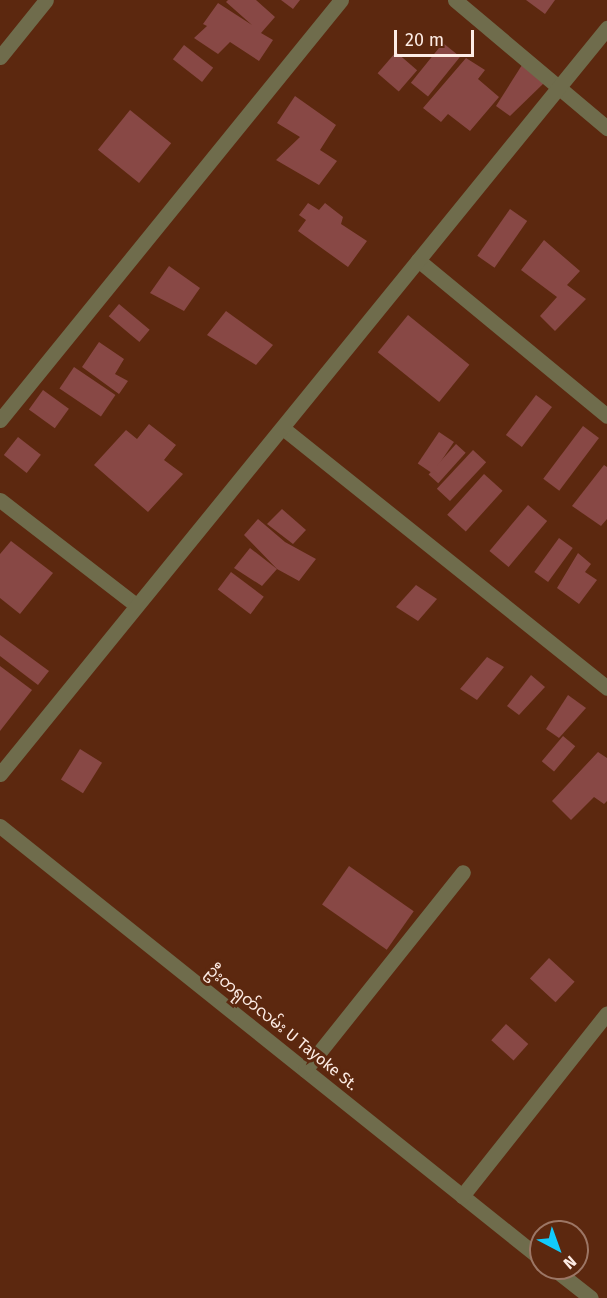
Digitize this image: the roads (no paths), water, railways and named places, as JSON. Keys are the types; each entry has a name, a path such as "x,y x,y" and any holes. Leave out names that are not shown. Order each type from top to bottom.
{"street":[{"path":"0,57 46,0"},
{"path":"0,420 341,0"},
{"path":"455,0 607,128"},
{"path":"0,774 136,605 284,429 607,28"},
{"path":"418,260 607,416"},
{"path":"284,429 607,688"},
{"path":"0,500 136,605"},
{"name":"ဦးတရုတ်လမ်း U Tayoke St.","path":"0,826 529,1249"},
{"path":"305,1070 463,872"},
{"path":"462,1196 607,1013"},
{"path":"568,1280 591,1298"}]}
